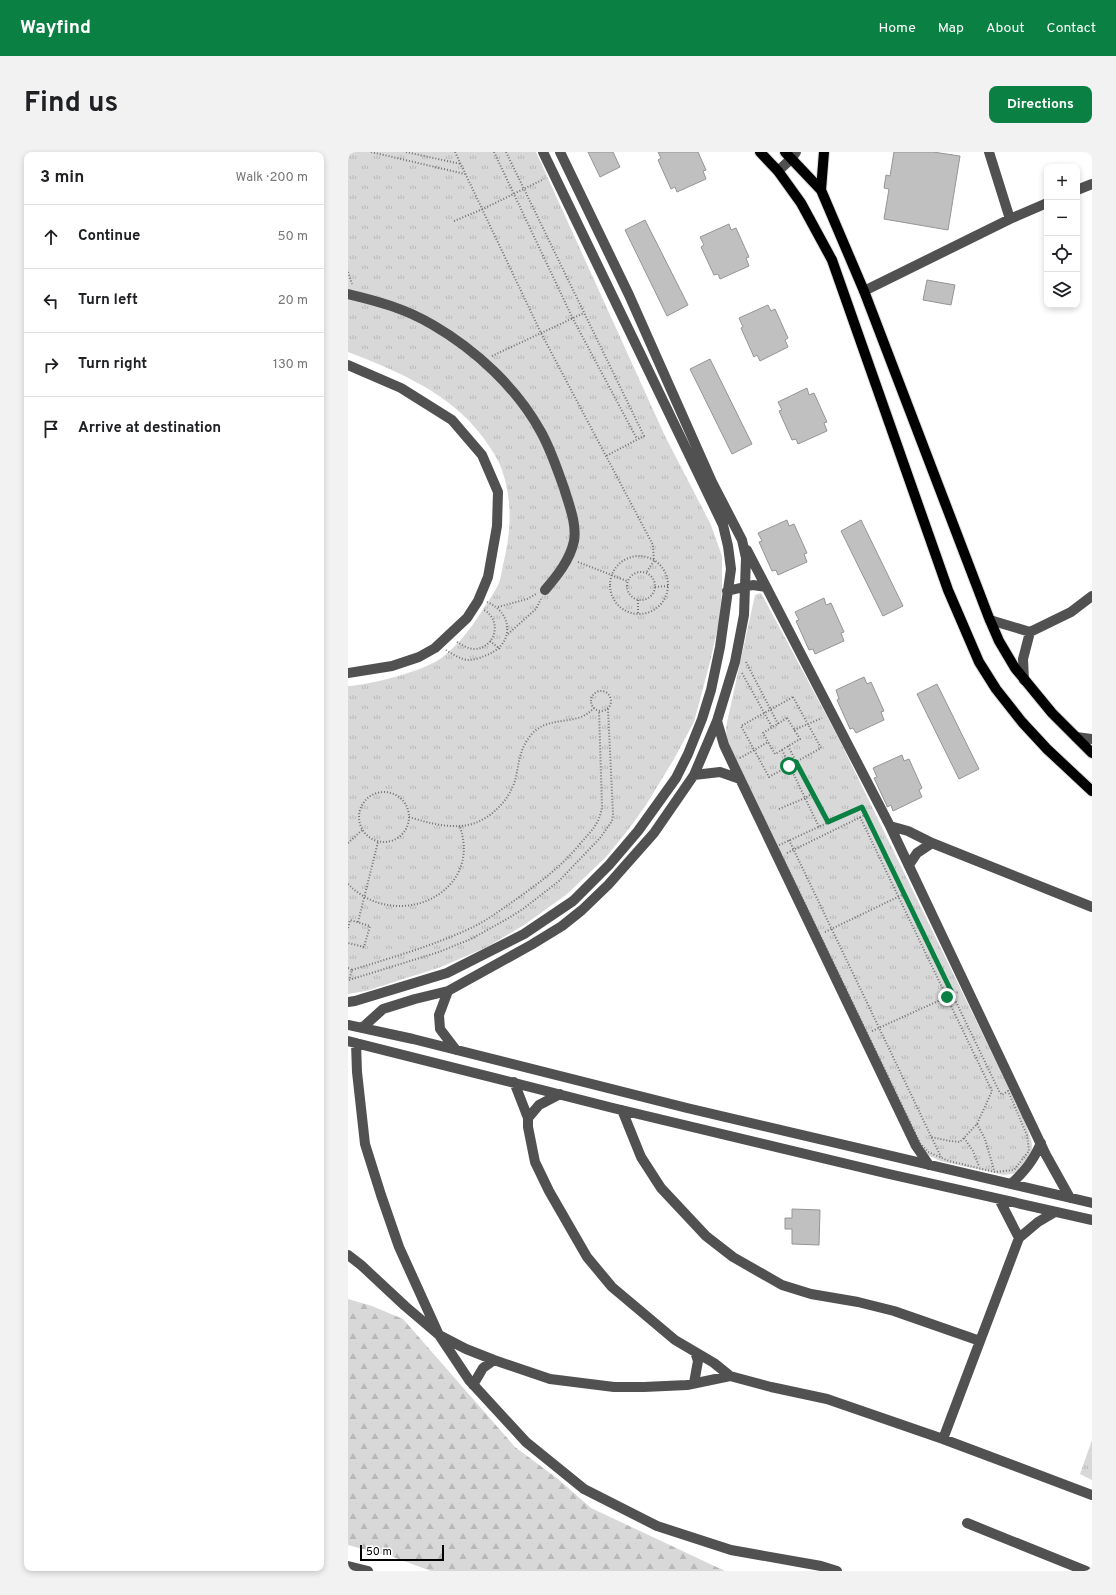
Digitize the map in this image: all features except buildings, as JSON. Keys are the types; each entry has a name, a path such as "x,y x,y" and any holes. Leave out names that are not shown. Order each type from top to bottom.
{"main road":[{"path":"821,190 824,152"},
{"path":"765,154 801,203 832,260 948,590 979,662 996,689 1022,722 1047,749 1092,791"},
{"path":"791,154 821,190 864,291 990,620 1015,668 1024,680 1052,713 1092,753"}],"street":[{"path":"348,1002 447,973 524,934 573,901 609,865 638,831 676,778 688,754 702,719 711,690 720,647 730,569 728,546 723,525 543,152"},
{"path":"560,152 632,302 712,482 833,713 890,826 1041,1143 1070,1198"},
{"path":"989,152 1010,219"},
{"path":"778,172 791,154"},
{"path":"1080,189 1092,184"},
{"path":"864,291 1010,219 1044,204"},
{"path":"348,294 390,305 413,314 434,325 470,350 482,360 510,389 541,432 555,462 572,514 574,540 568,558 563,567 545,590"},
{"path":"348,365 401,388 452,420 482,455 498,492 497,526 488,576 477,602 467,618 441,644 419,658 392,666 348,673"},
{"path":"362,1028 383,1009 448,991 562,926 582,910 608,885 654,833 694,774 716,721 736,662 744,615 746,558 742,540"},
{"path":"727,591 753,585 766,587"},
{"path":"990,620 1030,632 1071,612 1088,599 1092,610"},
{"path":"1024,680 1023,659 1030,632"},
{"path":"716,721 724,745 916,1146 929,1165"},
{"path":"1076,737 1092,739"},
{"path":"694,774 720,772 740,779"},
{"path":"890,826 908,831 932,843 1092,907"},
{"path":"909,865 917,853 932,843"},
{"path":"448,991 439,1015 440,1029 456,1050"},
{"path":"348,1025 456,1050 687,1108 1092,1203"},
{"path":"837,1571 821,1566 731,1550 657,1526 584,1489 526,1442 473,1385 439,1334 399,1247 365,1144 352,1042 622,1110 1092,1220"},
{"path":"514,1082 528,1118 528,1127 535,1162 552,1197 587,1257 612,1287 675,1340 714,1363 730,1376 771,1387 827,1399 943,1438 1092,1495"},
{"path":"528,1118 539,1105 560,1094"},
{"path":"622,1110 641,1157 661,1188 706,1236 733,1257 782,1285 811,1294 858,1302 894,1311 980,1341"},
{"path":"1011,1184 1022,1174 1033,1160 1041,1143"},
{"path":"999,1199 1019,1238"},
{"path":"943,1438 1019,1238 1038,1222 1055,1212"},
{"path":"348,1255 361,1264 405,1306 439,1334 466,1349 550,1380 614,1387 644,1387 694,1383 730,1376"},
{"path":"694,1383 698,1361 695,1352"},
{"path":"473,1385 483,1368 494,1360"},
{"path":"967,1523 1086,1571"},
{"path":"348,1566 368,1571"}],"path":[{"path":"371,152 466,174"},
{"path":"407,152 461,164"},
{"path":"455,152 541,333 653,545 654,561 646,573"},
{"path":"494,152 573,319 637,439"},
{"path":"506,152 644,436 606,456"},
{"path":"454,221 483,209 553,175"},
{"path":"482,360 585,313"},
{"path":"643,557 654,561 665,573 668,586 667,593 660,605 649,613 638,614 622,609 613,598 610,585 612,576 618,566 630,558 643,557"},
{"path":"568,558 627,581"},
{"path":"637,572 646,573 654,580 655,587 653,594 648,598 638,600 634,599 629,595 626,588 627,581 637,572"},
{"path":"655,587 668,586"},
{"path":"477,602 498,607 527,599 545,590"},
{"path":"441,644 447,651 469,660 487,655 500,649 508,634 536,609 545,590"},
{"path":"638,600 638,614"},
{"path":"450,636 457,642 473,649 481,648 490,641 495,630 493,618 477,602"},
{"path":"498,607 506,622 508,634"},
{"path":"490,641 500,649"},
{"path":"738,646 778,724"},
{"path":"736,662 772,728"},
{"path":"348,980 439,952 471,939 523,909 559,881 600,838 612,821 613,814 608,709 611,704 611,698 607,692 601,690 595,692 591,697 591,703 594,708 600,711 608,709"},
{"path":"793,697 821,748 769,777 741,726 770,709 793,697"},
{"path":"409,817 441,826 460,826 477,822 491,814 500,807 507,798 516,778 518,765 524,746 532,734 551,722 582,717 594,708"},
{"path":"348,968 352,970 440,940 474,926 492,916 551,874 570,855 600,818 602,807 600,711"},
{"path":"794,730 833,713"},
{"path":"787,718 800,739 775,754 762,733 778,724 787,718"},
{"path":"732,762 768,742"},
{"path":"788,746 828,822"},
{"path":"782,750 819,827"},
{"path":"380,791 389,791 404,801 408,808 409,817 403,834 396,839 387,842 378,842 370,839 362,830 359,825 358,816 360,807 364,800 371,794 380,791"},
{"path":"779,808 805,798 812,793"},
{"path":"862,807 866,814 999,1090 1002,1095 1008,1091 1027,1135 1029,1150 1014,1170 995,1172 949,1161 928,1152 920,1143 777,846 862,807"},
{"path":"782,855 866,814"},
{"path":"860,817 992,1091 977,1124 960,1142 932,1137"},
{"path":"348,884 365,897 385,905 399,907 416,905 427,901 439,893 458,873 463,860 464,840 460,826"},
{"path":"348,843 362,830"},
{"path":"789,840 941,1157"},
{"path":"358,922 378,842"},
{"path":"820,934 904,894"},
{"path":"348,927 350,920 370,926 364,947 348,942"},
{"path":"348,980 352,970"},
{"path":"868,1033 967,988"},
{"path":"977,1124 985,1139 995,1172"},
{"path":"964,1138 973,1151 980,1168"}],"green space":[{"path":"348,152 536,152 665,436 711,525 722,556 722,590 719,622 694,722 674,759 646,805 606,857 566,895 524,925 487,947 441,967 366,991 348,994 348,686 382,680 422,668 440,659 457,644 476,620 499,583 508,541 510,517 508,493 501,466 487,443 469,421 454,407 421,385 385,367 348,352"},
{"path":"761,593 838,737 1024,1119 1032,1142 1032,1148 1031,1153 1024,1165 1017,1173 1004,1175 940,1161 928,1155 919,1145 727,743 726,727 755,595"},
{"path":"348,1299 372,1306 403,1319 515,1447 558,1479 591,1508 725,1571 431,1571 393,1557 348,1545"},
{"path":"1092,1440 1092,1480 1080,1474"}],"route":[{"path":"789,766 796,762 828,822 862,807 953,995 947,997"}]}
